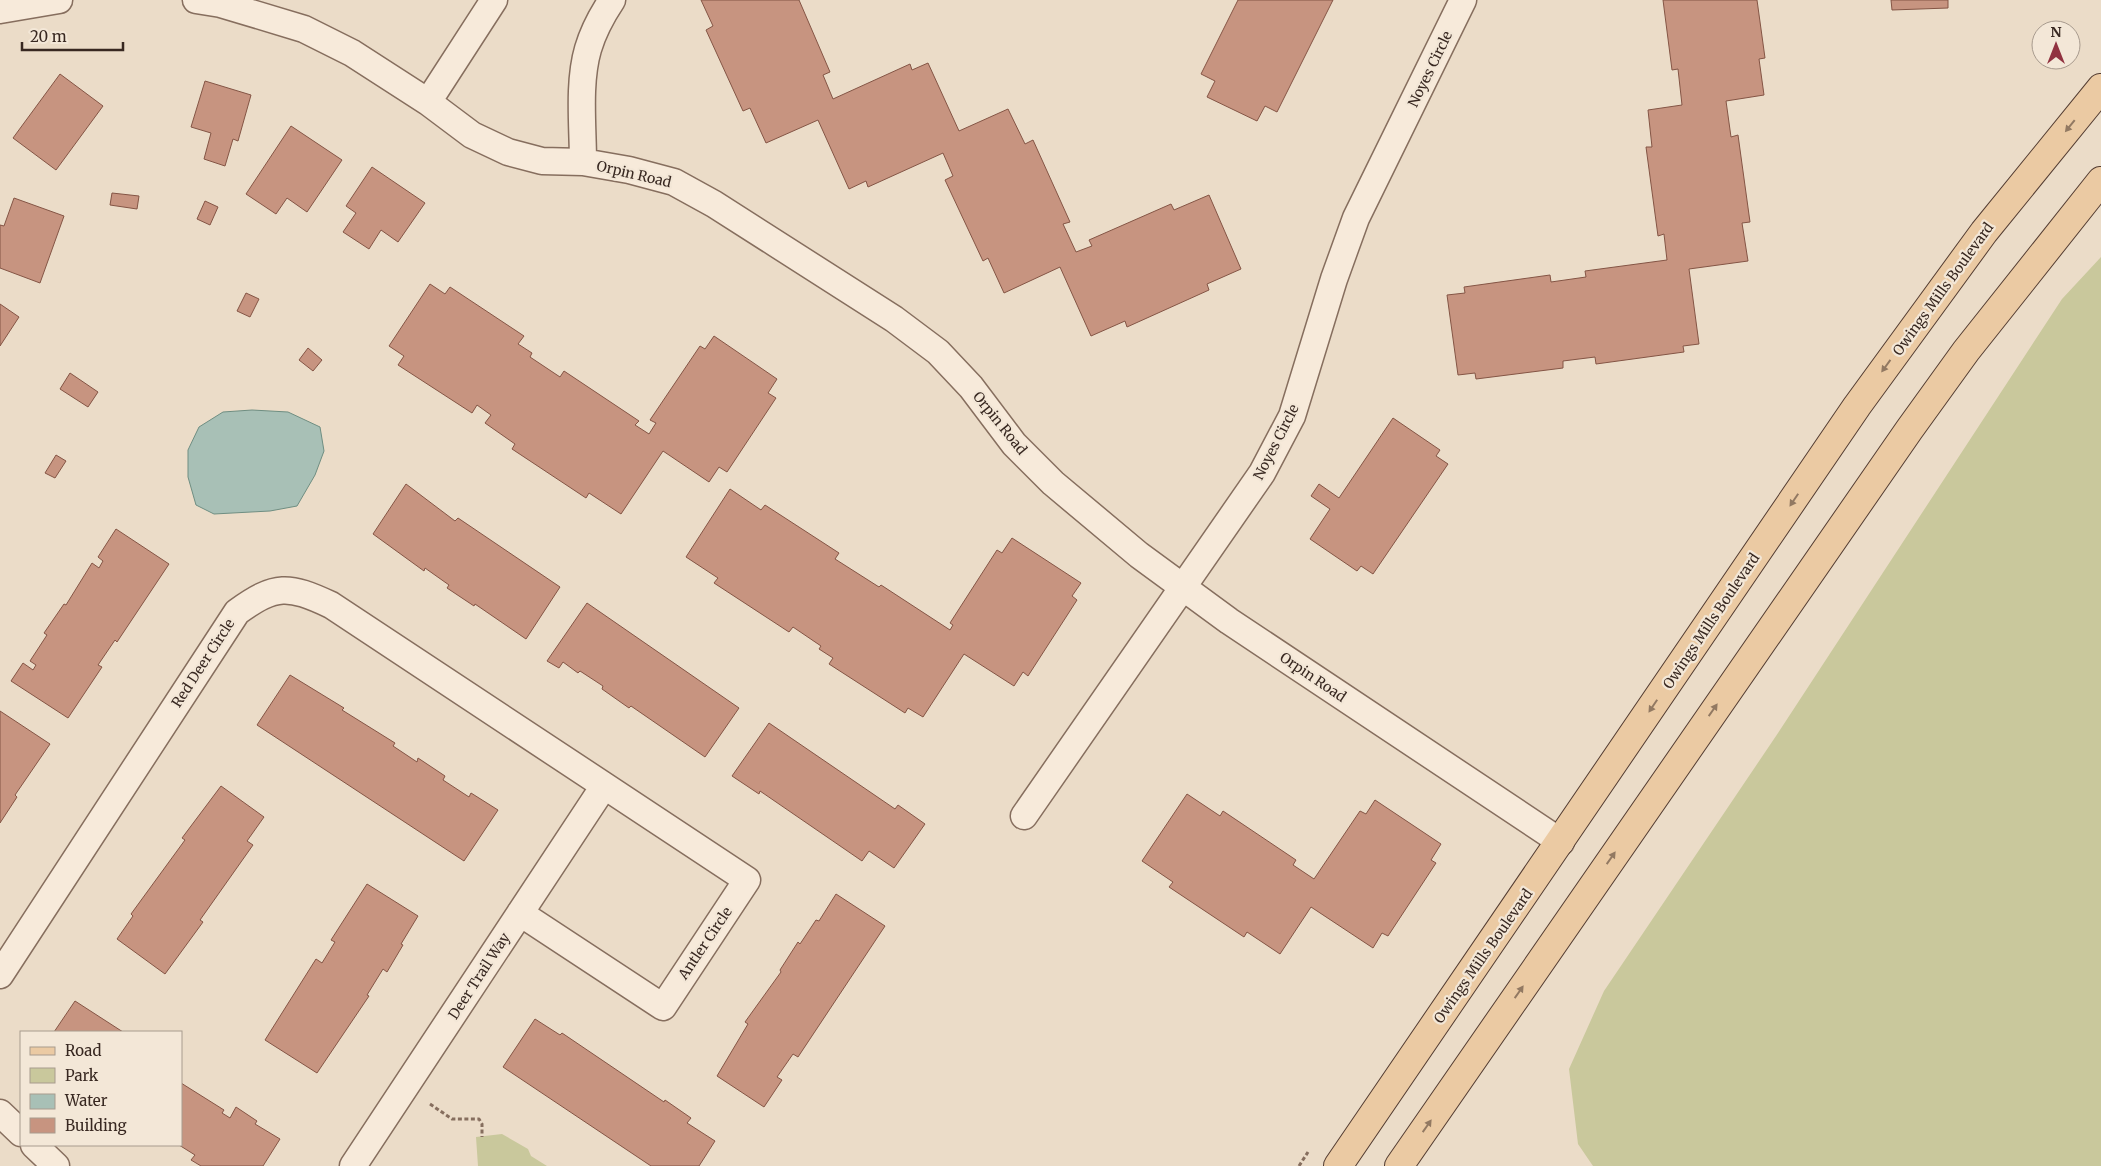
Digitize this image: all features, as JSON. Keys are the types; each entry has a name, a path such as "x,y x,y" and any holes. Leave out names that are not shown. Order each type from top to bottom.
{"main road":[{"name":"Owings Mills Boulevard","path":"1338,1166 1863,398 1984,232 2101,88"},
{"path":"1399,1166 1909,430 1978,336 2101,181"}],"street":[{"path":"0,10 59,0"},
{"name":"Orpin Road","path":"196,0 220,4 304,29 352,53 428,102 472,136 508,152 542,161 583,162 629,170 674,182 714,204 894,319 938,352 972,387 1014,444 1054,483 1138,555 1229,621 1561,842"},
{"path":"428,102 494,0"},
{"path":"583,162 582,86 588,50 603,14 612,0"},
{"name":"Noyes Circle","path":"1024,816 1262,473 1292,416 1334,279 1356,218 1463,0"},
{"name":"Red Deer Circle","path":"0,974 237,612 259,596 281,590 306,594 331,605 604,786"},
{"name":"Deer Trail Way","path":"354,1166 604,786"},
{"name":"Antler Circle","path":"520,913 663,1007 748,880 604,786"},
{"path":"0,1113 20,1132"},
{"path":"35,1146 56,1166"}],"path":[{"path":"405,1087 452,1119 479,1119 482,1124 482,1137"}],"green space":[{"path":"2101,257 2101,1166 1593,1166 1578,1144 1569,1069 1604,991 1776,736 2062,299"},
{"path":"502,1134 528,1149 531,1156 547,1166 478,1166 476,1137"}],"water":[{"path":"252,410 288,412 320,427 324,451 315,475 297,506 270,511 214,514 196,505 188,477 188,450 199,427 223,412"}],"building":[{"path":"701,0 799,0 830,72 823,75 833,99 910,64 912,70 928,63 959,131 1008,109 1025,144 1033,140 1070,222 1063,224 1076,252 1092,246 1089,240 1171,204 1174,210 1209,195 1241,269 1207,284 1209,290 1127,327 1125,321 1091,336 1060,267 1004,293 988,258 983,261 945,180 953,176 943,153 868,187 866,181 849,189 818,120 766,143 750,108 743,111 706,30 713,26"},
{"path":"1238,0 1333,0 1277,112 1265,106 1257,121 1207,97 1215,81 1201,74"},
{"path":"1663,0 1757,0 1765,58 1759,59 1764,95 1726,101 1731,137 1738,135 1750,222 1742,223 1748,261 1689,269 1699,344 1683,346 1684,352 1596,364 1595,357 1563,361 1563,368 1476,379 1475,373 1458,375 1447,295 1465,293 1464,287 1550,275 1551,282 1586,277 1585,271 1667,260 1664,234 1658,236 1646,147 1652,147 1648,110 1682,105 1678,69 1672,70"},
{"path":"1891,0 1948,0 1948,8 1892,10"},
{"path":"60,74 103,106 56,170 13,138"},
{"path":"205,81 251,95 238,141 233,139 225,166 204,159 211,133 191,127"},
{"path":"291,126 342,160 307,212 287,198 276,214 246,194"},
{"path":"372,167 425,203 398,242 381,230 369,249 343,232 356,213 346,206"},
{"path":"112,193 139,196 137,209 110,205"},
{"path":"14,198 64,216 40,283 0,268 0,225 4,226"},
{"path":"205,201 218,207 210,225 197,219"},
{"path":"430,284 445,294 450,287 524,336 518,344 532,353 530,357 560,377 564,371 639,421 635,425 649,434 656,423 650,420 700,346 705,349 714,336 777,379 768,393 776,398 727,472 719,467 709,482 663,451 621,514 589,493 586,498 512,449 515,444 485,423 491,415 477,405 472,413 398,365 404,356 389,346"},
{"path":"246,293 259,299 250,317 237,311"},
{"path":"0,304 19,317 0,346"},
{"path":"308,348 322,360 313,371 299,360"},
{"path":"70,373 98,392 88,407 60,389"},
{"path":"1393,418 1440,450 1436,456 1448,464 1373,574 1361,566 1357,571 1310,539 1330,509 1311,496 1319,484 1339,498"},
{"path":"56,455 66,461 55,478 45,473"},
{"path":"406,484 455,521 458,518 560,587 526,639 475,604 474,606 447,588 449,585 425,568 424,571 373,534"},
{"path":"730,489 761,510 765,505 839,553 835,559 879,587 881,585 950,630 953,625 950,623 997,550 1002,553 1012,538 1081,583 1072,596 1077,600 1028,676 1023,672 1014,686 964,654 923,717 908,708 905,713 829,664 833,658 819,649 821,646 793,627 789,632 714,583 718,578 686,557"},
{"path":"116,529 169,564 117,642 115,640 98,665 102,667 68,718 11,681 23,663 33,670 36,665 30,661 47,635 44,633 64,604 66,605 92,563 99,568 103,561 98,557"},
{"path":"587,603 739,708 705,757 631,706 629,708 602,689 603,686 580,671 578,673 563,662 559,668 547,661"},
{"path":"290,675 344,708 342,710 395,743 393,746 417,762 418,758 445,776 443,780 469,797 471,793 498,810 464,861 257,725"},
{"path":"0,711 50,744 15,795 17,797 0,823"},
{"path":"769,723 895,809 898,805 925,824 894,868 869,851 862,861 760,791 759,794 732,776"},
{"path":"221,786 264,817 247,841 253,845 200,920 203,922 165,974 117,939 133,916 131,914 185,840 182,838"},
{"path":"1187,794 1220,816 1223,811 1296,860 1293,865 1314,879 1360,811 1366,814 1375,800 1441,844 1431,860 1436,863 1388,936 1382,933 1373,948 1311,907 1280,954 1247,932 1244,937 1169,887 1173,882 1142,861"},
{"path":"367,884 418,916 387,972 383,969 367,995 369,996 317,1073 265,1040 316,959 322,963 335,942 331,940"},
{"path":"836,894 885,926 798,1057 793,1054 777,1077 782,1080 764,1107 717,1076 748,1024 745,1022 781,972 780,970 798,942 800,944 816,920 819,921"},
{"path":"75,1001 121,1031 55,1031"},
{"path":"535,1019 560,1035 562,1033 691,1118 687,1123 715,1141 699,1166 651,1166 503,1067"},
{"path":"182,1084 224,1110 222,1113 230,1118 236,1107 257,1121 255,1124 280,1139 263,1166 201,1166 191,1160 195,1155 181,1146"}]}
